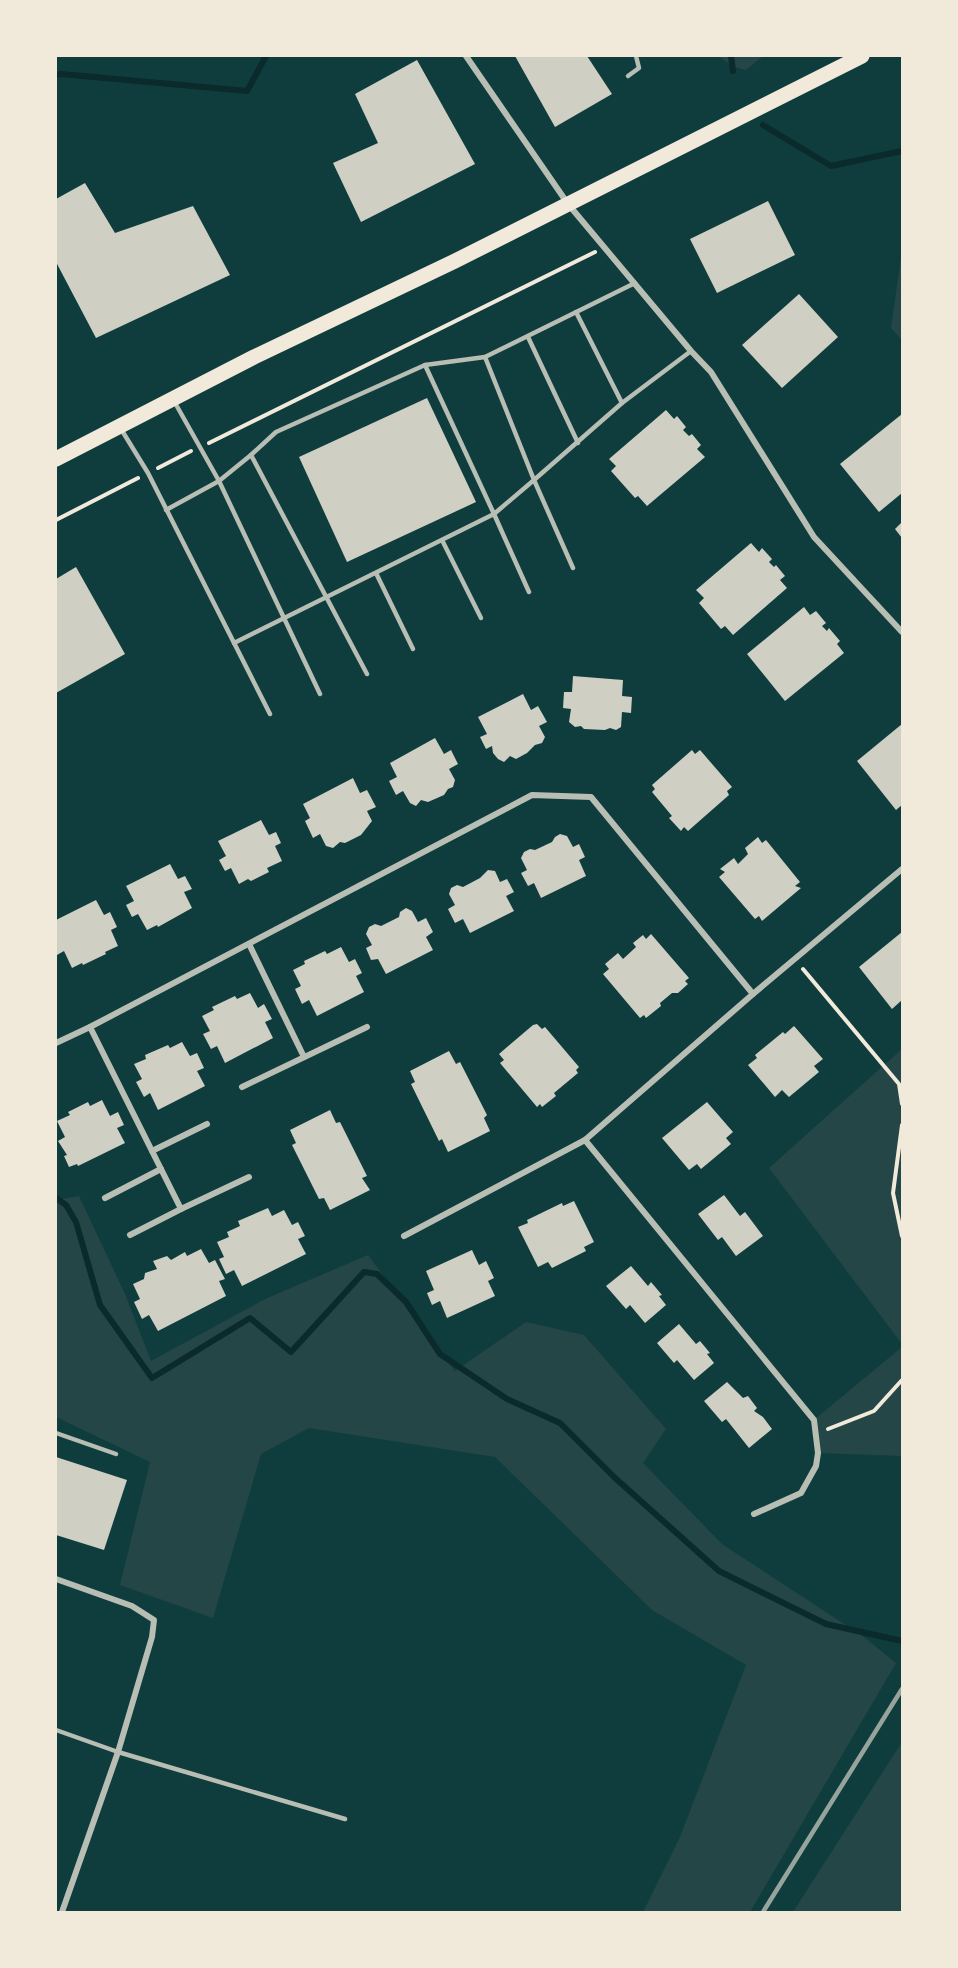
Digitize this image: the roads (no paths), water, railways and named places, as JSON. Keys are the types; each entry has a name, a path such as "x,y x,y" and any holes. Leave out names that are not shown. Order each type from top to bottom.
{"main road":[{"path":"56,459 254,357 455,261 862,56"}],"street":[{"path":"466,56 568,204 711,372 814,537 903,632"},
{"path":"56,1043 532,795 591,797 753,994"},
{"path":"404,1236 585,1140 753,994 903,869"},
{"path":"249,944 304,1056"},
{"path":"90,1027 181,1209"},
{"path":"242,1087 367,1027"},
{"path":"152,1151 207,1124"},
{"path":"585,1140 814,1420 818,1453 816,1466 801,1493 754,1514"},
{"path":"105,1198 161,1169"},
{"path":"130,1235 249,1177"},
{"path":"56,1579 132,1606 154,1620 152,1637 118,1752 62,1912"}],"lane":[{"path":"628,76 639,68 636,56"},
{"path":"166,510 219,481 276,432 425,365 485,357 635,283"},
{"path":"576,312 622,403"},
{"path":"528,337 578,442"},
{"path":"234,643 494,514 622,403 691,351"},
{"path":"485,357 534,480 573,568"},
{"path":"425,365 529,592"},
{"path":"172,399 219,481 320,694"},
{"path":"119,427 148,473 270,714"},
{"path":"251,455 367,674"},
{"path":"441,540 481,618"},
{"path":"376,573 413,649"},
{"path":"56,1433 116,1454"},
{"path":"56,1730 118,1752 345,1819"}],"waterway":[{"path":"56,75 247,91 266,56"},
{"path":"731,56 733,71"},
{"path":"763,125 831,166 902,151"},
{"path":"56,1198 66,1205 76,1222 100,1305 152,1378 250,1318 291,1352 364,1272 377,1274 406,1302 440,1354 507,1399 560,1423 614,1477 719,1571 826,1624 902,1641"}],"railway":[{"path":"763,1912 902,1689"}]}
